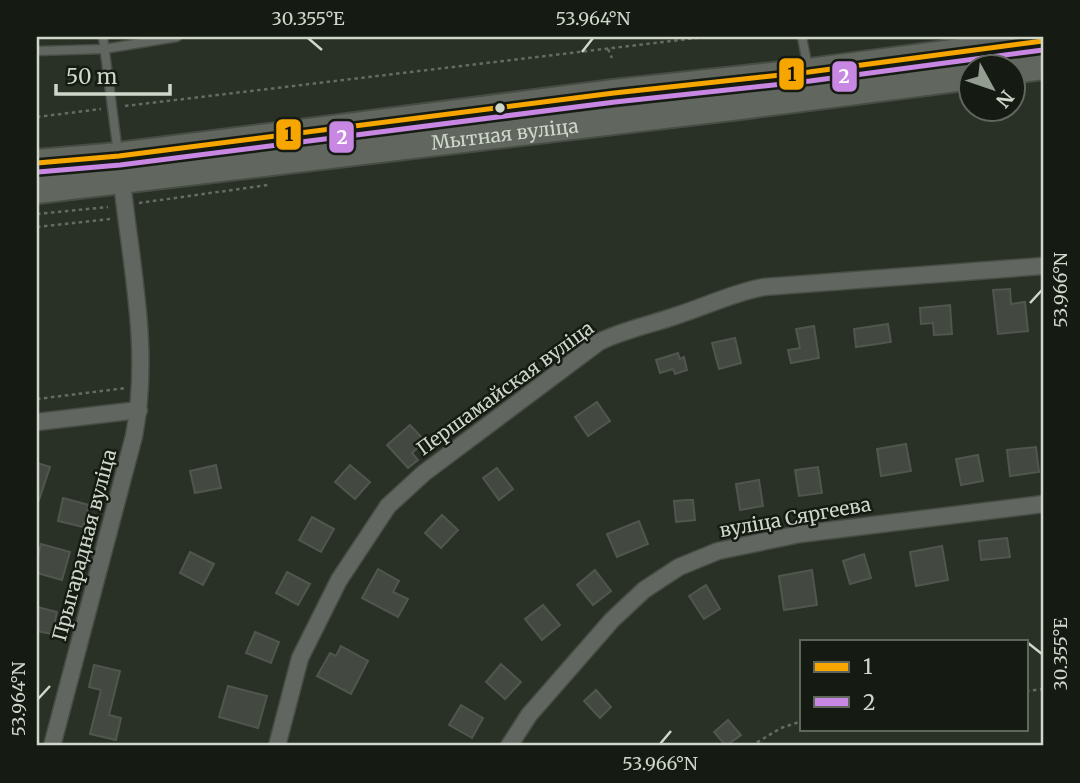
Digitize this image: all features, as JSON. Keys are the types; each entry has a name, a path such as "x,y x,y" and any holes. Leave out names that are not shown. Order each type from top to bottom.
{"main road":[{"name":"Мытная вуліца","path":"37,190 120,168 614,93 808,72 1043,41"},
{"name":"Мытная вуліца","path":"37,163 120,168 748,105 958,78"}],"street":[{"name":"Прыгарадная вуліца","path":"52,746 139,410 139,314 120,168"},
{"name":"Першамайская вуліца","path":"277,746 300,658 339,580 388,506 424,473 599,342 618,333 666,320 746,290 1043,266"},
{"path":"37,422 139,410"},
{"name":"вуліца Сяргеева","path":"509,746 529,715 612,620 644,590 679,567 718,551 800,534 1043,503"}],"lane":[{"path":"103,37 120,168"},
{"path":"37,51 104,49 177,37"},
{"path":"802,37 808,72"}],"path":[{"path":"37,117 705,37"},
{"path":"608,49 612,58"},
{"path":"37,228 127,217"},
{"path":"37,399 140,387"},
{"path":"751,746 781,728 800,721"}],"building":[{"path":"1010,289 1011,304 1025,302 1028,331 998,334 993,290"},
{"path":"950,305 952,334 934,335 933,323 921,324 920,308"},
{"path":"888,324 891,342 856,347 854,329"},
{"path":"814,326 819,358 791,363 788,350 800,348 796,329"},
{"path":"735,338 741,363 719,369 712,343"},
{"path":"678,353 680,359 684,357 687,370 675,374 673,369 660,373 656,360"},
{"path":"597,402 610,421 588,436 575,417"},
{"path":"410,425 425,441 412,453 418,460 408,468 387,445"},
{"path":"906,444 911,471 881,476 877,449"},
{"path":"1036,447 1039,472 1010,476 1007,450"},
{"path":"978,455 983,481 961,485 956,459"},
{"path":"37,463 50,467 39,500 37,499"},
{"path":"216,465 221,488 195,493 190,471"},
{"path":"350,465 370,482 355,499 335,482"},
{"path":"818,467 822,493 799,496 795,470"},
{"path":"497,468 513,489 499,500 483,478"},
{"path":"759,480 763,506 740,510 736,484"},
{"path":"63,498 89,505 83,527 58,521"},
{"path":"693,500 695,520 676,522 674,501"},
{"path":"442,515 458,530 441,548 425,533"},
{"path":"312,517 334,529 321,552 299,540"},
{"path":"639,521 648,544 617,557 607,534"},
{"path":"1007,538 1010,557 981,560 979,541"},
{"path":"41,544 70,552 62,580 37,573"},
{"path":"942,546 948,580 916,586 910,552"},
{"path":"190,552 214,564 203,585 180,573"},
{"path":"864,554 871,578 850,584 843,561"},
{"path":"378,569 399,581 393,592 408,599 398,617 362,598"},
{"path":"595,570 611,591 593,605 577,585"},
{"path":"812,570 817,605 784,610 779,576"},
{"path":"287,572 310,584 298,605 276,593"},
{"path":"706,585 720,609 704,619 689,596"},
{"path":"543,605 560,625 542,640 525,619"},
{"path":"37,607 57,612 52,634 37,631"},
{"path":"255,632 279,642 271,663 246,653"},
{"path":"341,646 368,661 351,694 317,676 330,653 336,656"},
{"path":"501,664 521,682 505,699 486,682"},
{"path":"94,665 120,671 109,715 121,718 116,740 90,734 101,690 89,687"},
{"path":"228,686 267,696 258,728 219,717"},
{"path":"596,690 611,707 600,718 584,701"},
{"path":"461,705 483,718 472,738 449,725"},
{"path":"728,720 741,735 726,746 714,732"}],"transit line":[{"name":"1","path":"37,163 119,156 1043,41"},
{"name":"2","path":"38,172 120,165 1043,50"}]}
